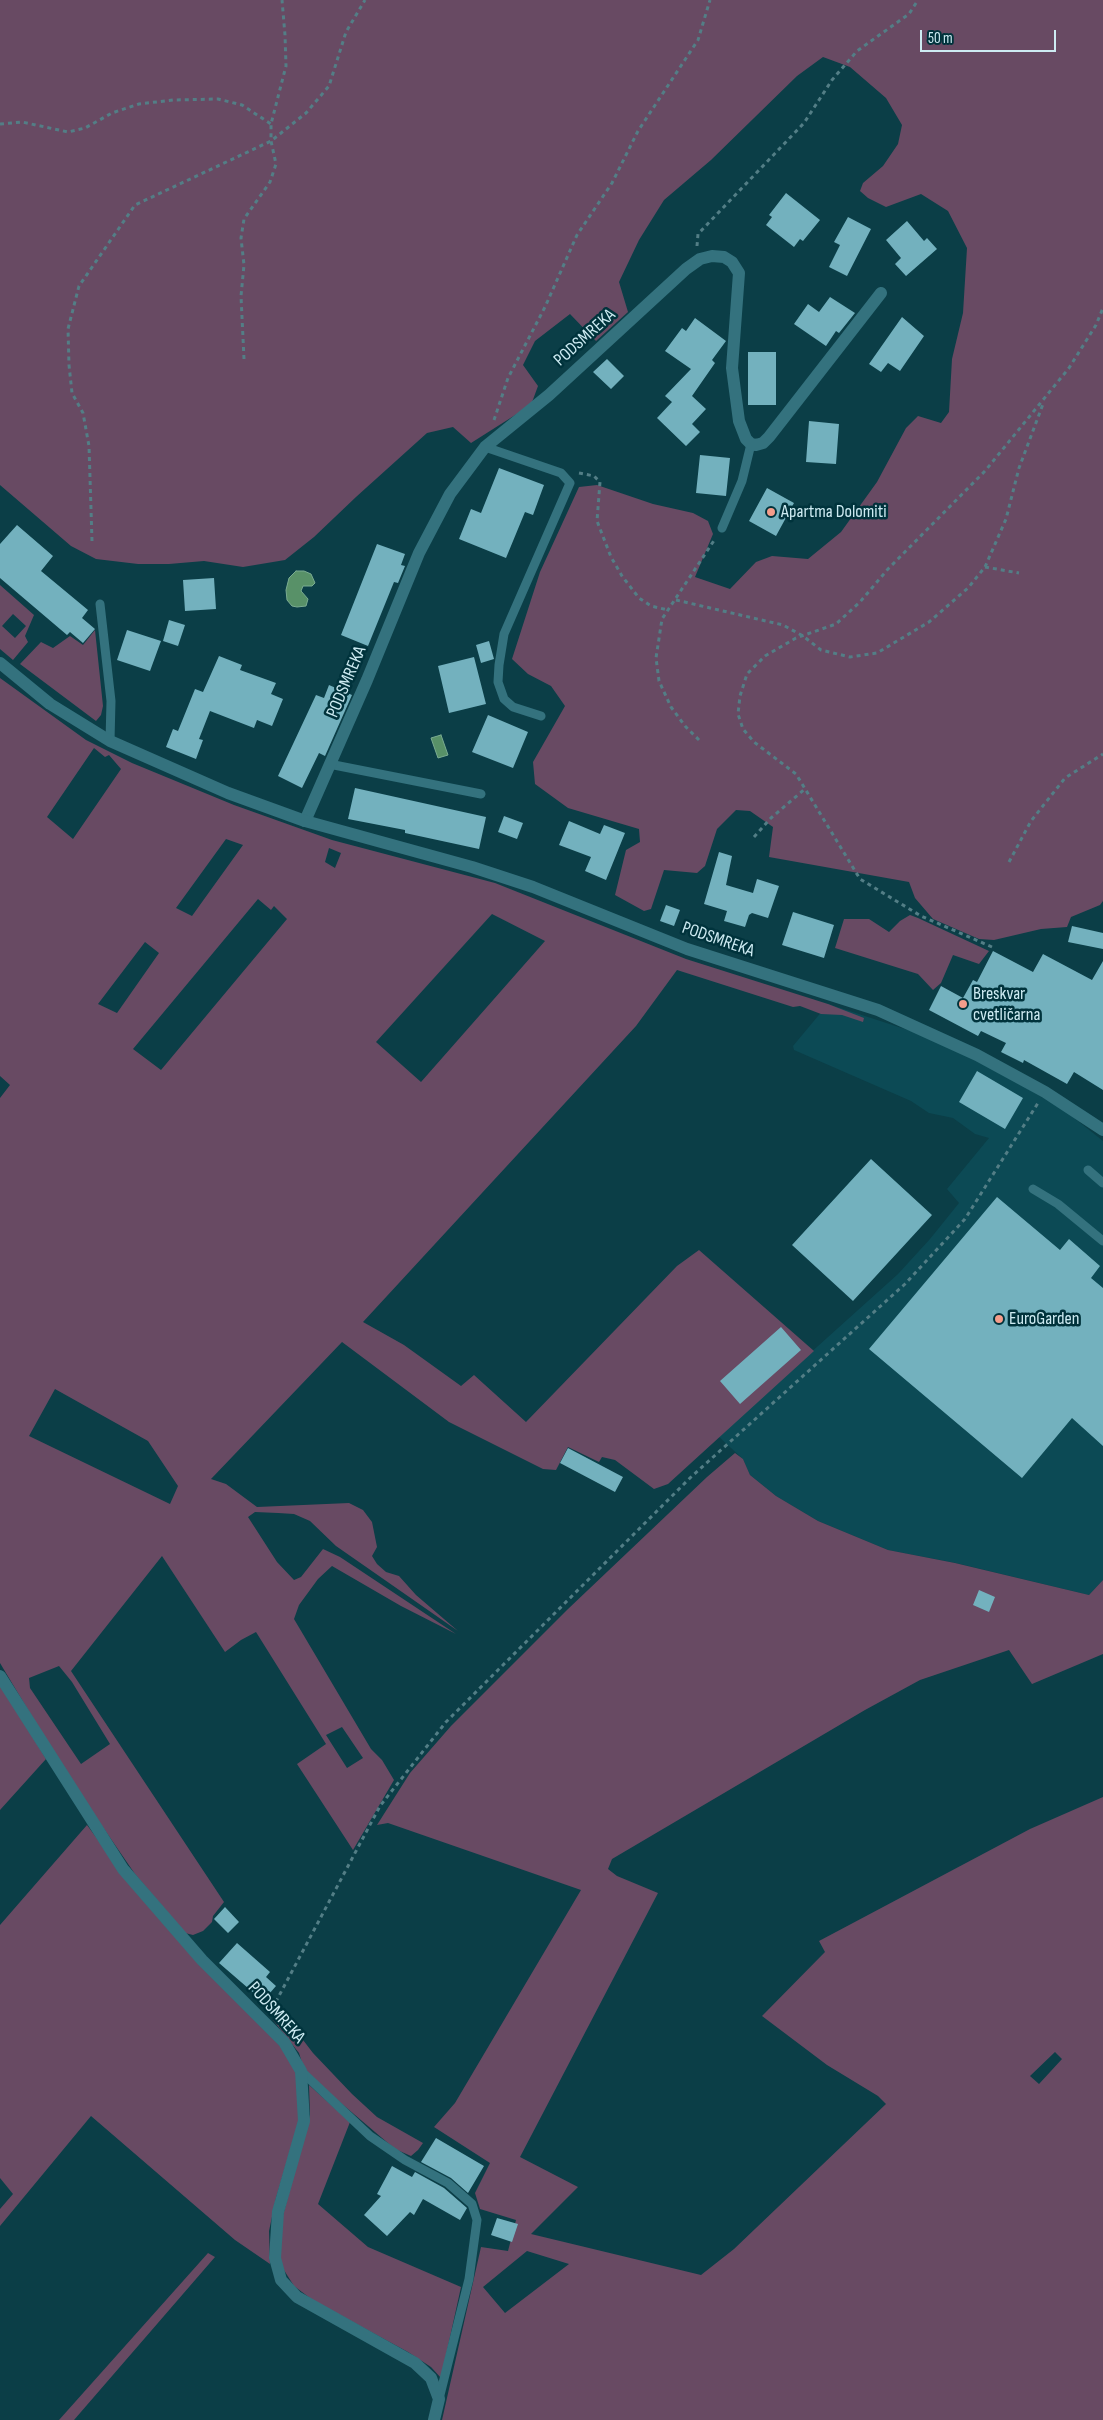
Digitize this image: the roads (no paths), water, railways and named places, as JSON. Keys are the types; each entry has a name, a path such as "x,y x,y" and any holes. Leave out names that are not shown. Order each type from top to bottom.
{"street":[{"name":"PODSMREKA","path":"305,821 367,680 419,553 450,494 485,447 549,396 686,269 700,259 712,256 724,258 732,262 739,273 732,368 739,421 750,444"},
{"path":"750,444 763,443 769,437 882,293"},
{"name":"PODSMREKA","path":"0,663 50,704 110,741 228,793 305,821 472,867 533,887 687,949 878,1010 951,1041 1045,1092 1103,1130"},
{"name":"PODSMREKA","path":"0,1676 44,1748 123,1868 202,1960 284,2042 301,2071 304,2121 278,2212 275,2258 281,2280 297,2297 415,2363 431,2378 439,2399"},
{"path":"434,2420 439,2399"}],"lane":[{"path":"722,528 742,481 750,444"},
{"path":"485,447 561,473 570,482 569,489 504,634 499,665 498,682 504,700 513,706 541,716"},
{"path":"100,604 111,701 110,741"},
{"path":"329,764 480,794"},
{"path":"1088,1170 1103,1182"},
{"path":"1033,1189 1058,1204 1103,1241"},
{"path":"301,2071 370,2136 405,2160 448,2183 472,2204 477,2220 469,2280 439,2399"}],"place":[{"name":"Apartma Dolomiti","path":"771,512"},
{"name":"Breskvar cvetličarna","path":"963,1004"},
{"name":"EuroGarden","path":"999,1319"}]}
